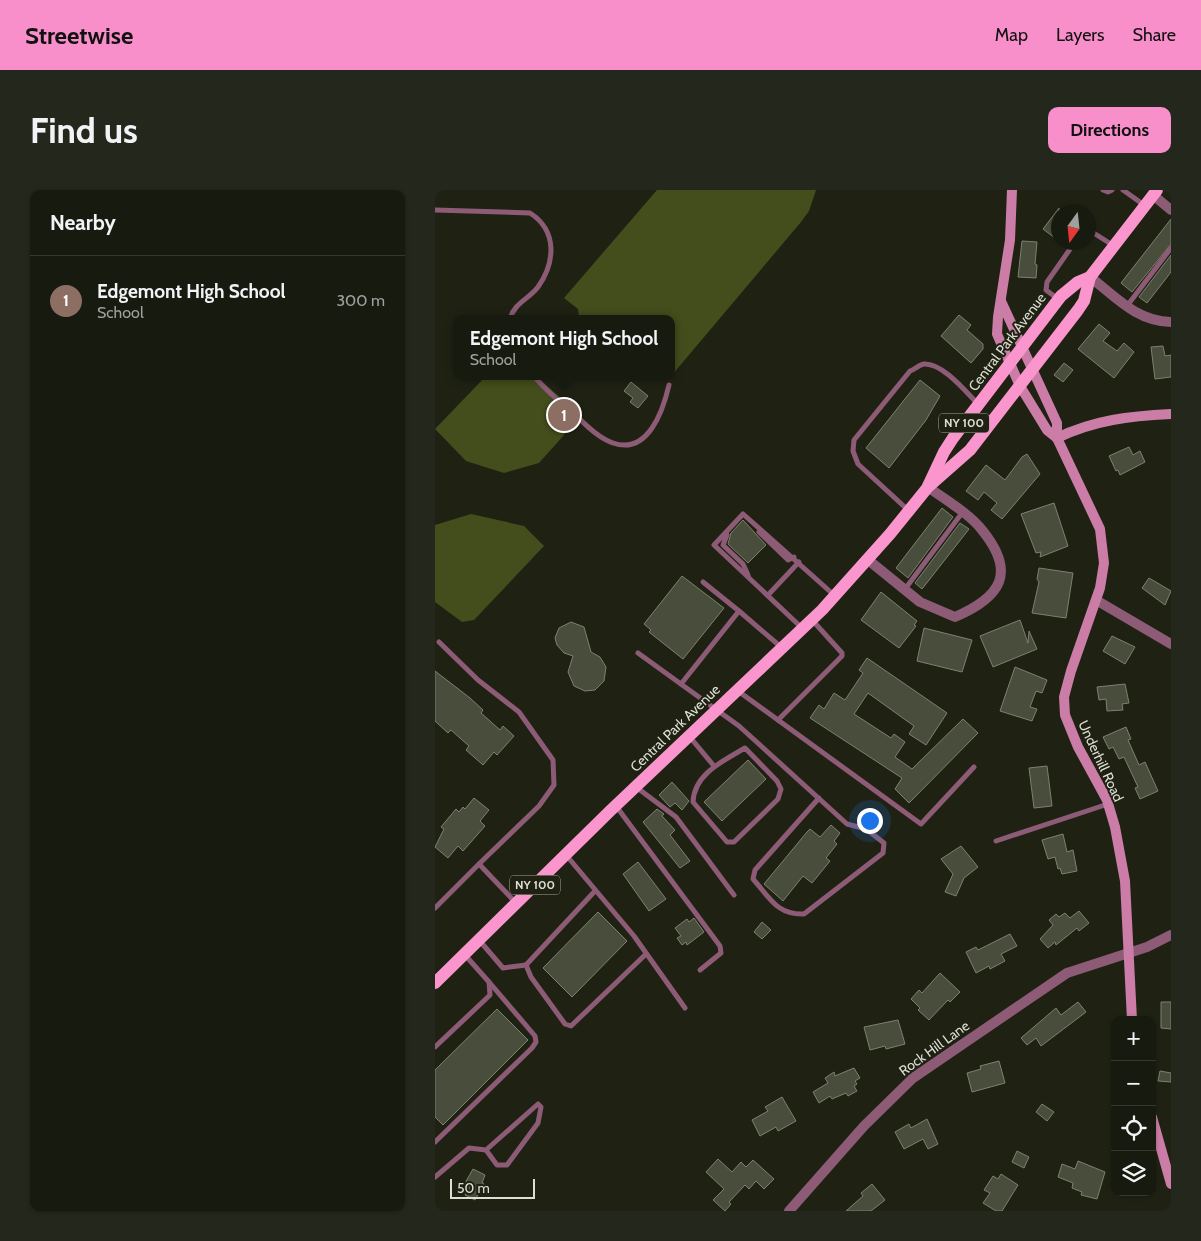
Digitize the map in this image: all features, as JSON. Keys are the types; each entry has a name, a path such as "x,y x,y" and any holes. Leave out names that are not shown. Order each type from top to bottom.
{"main road":[{"name":"Central Park Avenue","path":"435,983 615,806 807,624 835,596 928,487 970,450 1032,371 1084,300 1090,277 1151,197"},
{"name":"Central Park Avenue","path":"928,487 944,452 978,404 1058,300 1073,285 1090,277"}],"street":[{"name":"Underhill Road","path":"1012,190 1010,240 997,334 1009,365 1020,386 1047,430 1057,438"},
{"path":"1151,197 1171,210"},
{"path":"1090,277 1127,306 1153,321 1171,322"},
{"name":"Underhill Road","path":"1001,301 1057,423 1057,438 1100,529 1104,563 1096,600 1064,697 1065,715 1078,747 1108,804 1125,881 1131,1016"},
{"path":"1057,438 1078,428 1103,421 1130,416 1171,414"},
{"path":"867,559 920,602 955,617 976,608 991,596 1001,578 1002,562 982,528 928,487"},
{"path":"1096,600 1171,644"},
{"name":"Rock Hill Lane","path":"789,1211 864,1126 913,1078 1067,974 1147,947 1171,935"},
{"path":"1156,1131 1171,1184"}],"lane":[{"path":"1103,190 1108,192 1112,190"},
{"path":"1123,190 1151,197"},
{"path":"435,210 530,214 538,218 550,234 552,249 550,262 537,288 517,305 512,315"},
{"path":"1096,234 1114,246"},
{"path":"1127,306 1171,248"},
{"path":"1058,300 1046,290 1047,282 1069,250"},
{"path":"909,511 858,464 853,451 854,440 910,372 922,364 931,365 951,376 978,404"},
{"path":"538,380 592,430 613,443 629,445 644,439 655,424 669,385"},
{"path":"905,589 962,513"},
{"path":"778,720 842,656 842,653 769,594 714,545 743,514 794,557 835,596"},
{"path":"769,594 799,562"},
{"path":"703,582 782,648"},
{"path":"681,684 739,611"},
{"path":"435,908 539,806 554,785 553,760 519,712 478,680 439,642"},
{"path":"638,653 739,726 819,798 847,824 866,829 884,843 883,853 804,914 781,911 753,879 755,870 819,798"},
{"path":"737,690 921,824 974,767"},
{"path":"689,736 713,766"},
{"path":"745,748 777,781 781,789 778,799 734,842 727,842 693,802 694,789 713,766 745,748"},
{"path":"636,786 675,817 735,895"},
{"path":"996,840 1108,804"},
{"path":"615,806 720,946 721,953 700,970"},
{"path":"566,855 634,936 685,1008"},
{"path":"479,864 516,904"},
{"path":"479,940 503,968 526,965 595,891"},
{"path":"435,1142 536,1042 535,1036 465,954"},
{"path":"526,965 546,1000 565,1024 571,1026 646,954"},
{"path":"435,1047 490,995 489,982"},
{"path":"435,1177 469,1148 487,1150 538,1104 541,1107 538,1123 507,1165 497,1165 491,1160 487,1150"}],"green space":[{"path":"657,190 816,190 809,211 801,222 675,371 675,315 579,315 578,309 564,298"},
{"path":"482,380 540,380 581,416 539,463 504,473 466,461 435,429"},
{"path":"471,514 524,526 544,546 474,620 462,622 435,602 435,525"}],"building":[{"path":"1051,218 1051,235 1043,229"},
{"path":"1171,219 1171,244 1132,292 1121,283"},
{"path":"1022,241 1037,242 1036,278 1018,277"},
{"path":"1171,255 1171,272 1147,303 1139,297"},
{"path":"959,315 971,325 967,330 983,344 983,349 971,363 941,336"},
{"path":"1099,324 1110,333 1103,341 1117,351 1124,343 1134,352 1114,378 1078,349"},
{"path":"1163,346 1165,356 1171,355 1171,377 1155,379 1151,347"},
{"path":"1064,363 1073,370 1063,382 1054,375"},
{"path":"920,380 940,396 926,420 889,468 866,448"},
{"path":"631,382 648,396 638,408 630,402 633,398 624,391"},
{"path":"1129,447 1133,455 1140,451 1145,462 1120,475 1109,456"},
{"path":"1027,454 1040,474 1002,519 991,510 997,503 984,492 978,500 966,491 986,465 1005,480 1022,457"},
{"path":"1054,503 1068,546 1040,557 1041,552 1036,553 1021,514"},
{"path":"942,508 953,517 908,578 896,568"},
{"path":"743,520 766,545 748,563 728,544 731,533"},
{"path":"960,523 969,529 922,589 915,583"},
{"path":"1039,568 1073,573 1066,618 1032,613 1039,582 1037,579"},
{"path":"682,576 724,608 683,659 649,632 651,630 644,624"},
{"path":"1149,578 1171,591 1165,605 1142,588"},
{"path":"881,592 917,621 914,625 916,626 899,648 861,620"},
{"path":"1020,620 1028,643 1029,631 1037,649 993,667 980,636"},
{"path":"571,622 584,627 591,652 600,657 606,667 604,681 595,690 585,691 574,686 568,672 573,656 564,653 557,645 555,638 559,628"},
{"path":"924,628 972,640 962,672 917,661"},
{"path":"1112,636 1135,647 1125,664 1103,651"},
{"path":"867,658 947,713 926,745 909,734 914,726 868,693 854,714 891,738 894,734 905,742 895,757 912,769 963,719 978,733 909,803 895,789 902,778 810,718 819,705 824,709 834,693 845,700 863,673 859,670"},
{"path":"1015,667 1047,680 1042,693 1036,691 1030,707 1037,709 1032,721 1000,711"},
{"path":"435,671 470,698 483,710 481,713 500,730 503,726 514,736 497,755 494,752 483,765 466,750 469,746 451,730 448,733 435,721"},
{"path":"1125,684 1129,703 1122,704 1123,710 1107,711 1106,699 1099,700 1097,687"},
{"path":"1126,727 1131,739 1128,740 1139,765 1145,762 1158,791 1140,799 1135,788 1138,787 1124,757 1119,759 1113,747 1109,749 1103,737"},
{"path":"748,760 766,779 722,821 704,802"},
{"path":"1047,766 1052,806 1034,808 1029,768"},
{"path":"672,782 689,801 682,810 675,803 670,807 659,795"},
{"path":"474,798 489,810 480,821 485,826 463,851 458,846 448,858 435,847 444,829 441,827 456,809 459,812 463,807 465,809"},
{"path":"657,809 664,814 662,816 675,830 670,835 690,861 680,868 643,822"},
{"path":"831,825 840,833 834,841 837,844 826,858 830,861 812,883 803,876 783,901 764,884 810,829 820,837"},
{"path":"1063,834 1067,852 1073,850 1077,871 1062,874 1060,868 1058,869 1055,857 1048,859 1042,840"},
{"path":"961,846 978,867 964,878 956,896 945,892 953,874 941,859"},
{"path":"638,862 666,899 649,911 623,874"},
{"path":"1079,911 1089,923 1079,931 1077,928 1056,945 1055,942 1048,948 1040,939 1053,925 1049,920 1056,914 1059,917 1065,913 1070,918"},
{"path":"598,912 627,941 572,997 543,968"},
{"path":"694,918 704,932 687,945 686,942 682,945 677,938 681,936 675,928 687,919 689,922"},
{"path":"762,922 771,930 762,939 754,932"},
{"path":"1010,934 1017,946 1001,954 1005,961 990,969 989,966 976,973 966,952 976,947 978,950"},
{"path":"940,973 960,992 950,1002 948,1000 929,1020 918,1010 920,1008 911,999 919,990 922,993"},
{"path":"1078,1002 1086,1012 1041,1046 1036,1038 1027,1045 1021,1038 1056,1008 1061,1015"},
{"path":"1161,1002 1171,1002 1171,1029 1161,1028"},
{"path":"497,1009 528,1040 443,1125 435,1117 435,1070"},
{"path":"898,1020 905,1044 886,1049 885,1046 870,1050 864,1027"},
{"path":"999,1061 1005,1083 972,1092 967,1073 981,1069 980,1066"},
{"path":"854,1068 860,1078 855,1081 857,1084 854,1086 857,1091 848,1096 846,1093 832,1099 830,1096 819,1103 813,1092 828,1083 825,1078 834,1072 835,1076"},
{"path":"1160,1071 1171,1073 1171,1082 1158,1081"},
{"path":"782,1097 796,1121 778,1131 776,1127 760,1136 752,1120 768,1111 765,1107"},
{"path":"1042,1104 1054,1112 1047,1121 1036,1112"},
{"path":"927,1119 938,1144 928,1149 923,1139 904,1149 895,1132 909,1124 911,1128"},
{"path":"1017,1151 1029,1157 1024,1168 1012,1162"},
{"path":"718,1159 732,1172 741,1162 746,1167 753,1160 774,1179 764,1189 756,1181 749,1189 745,1185 729,1202 731,1204 725,1211 713,1200 724,1189 706,1172"},
{"path":"1078,1161 1105,1172 1097,1199 1081,1195 1082,1192 1072,1188 1073,1183 1058,1177 1062,1164 1075,1169"},
{"path":"473,1169 485,1175 482,1183 484,1184 475,1200 465,1195 470,1186 465,1183"},
{"path":"1001,1174 1018,1185 1002,1211 996,1211 983,1203 990,1193 984,1190 993,1176 998,1179"},
{"path":"872,1184 885,1200 871,1211 846,1211 863,1196 861,1193"}],"place":[{"name":"Edgemont High School","path":"564,415"}]}
